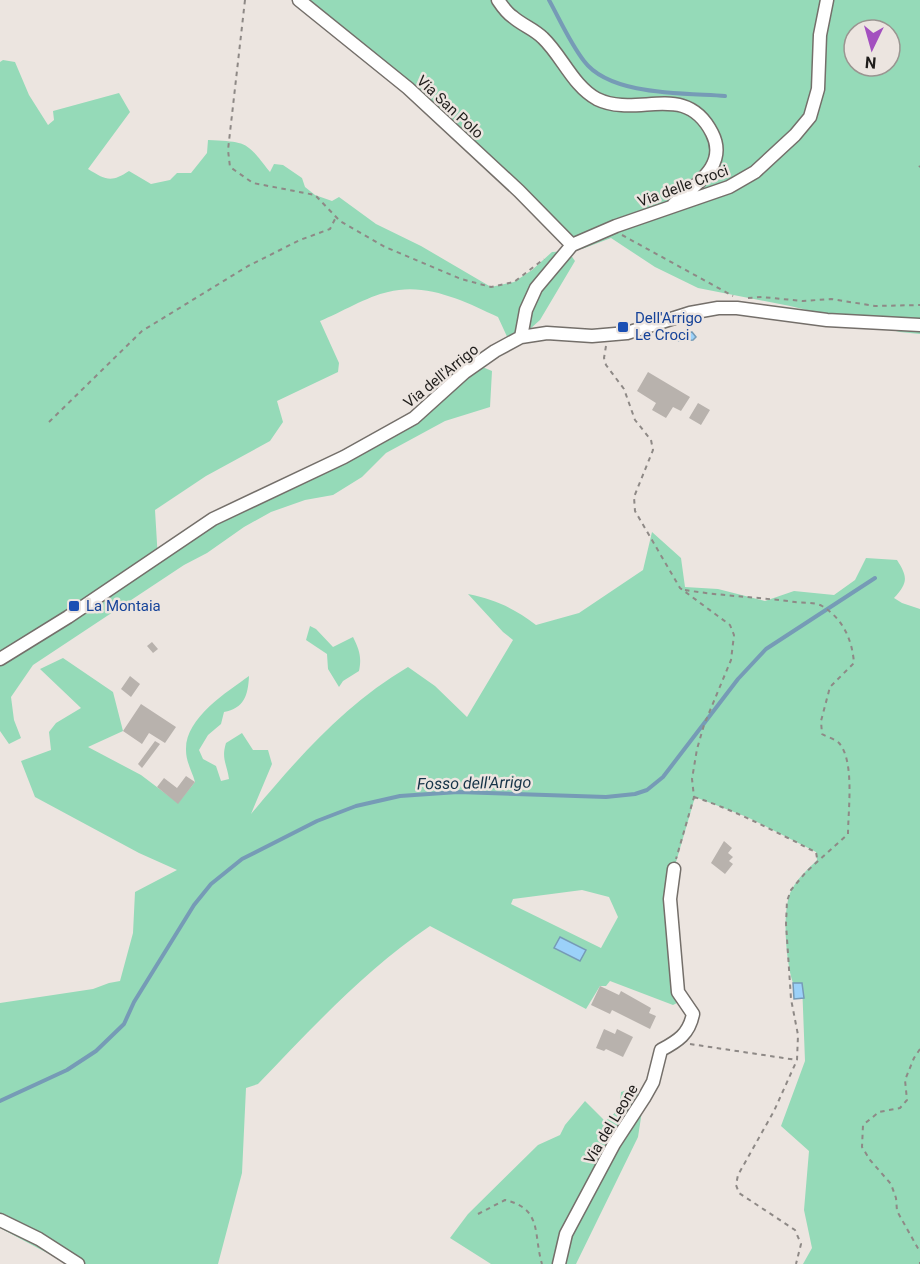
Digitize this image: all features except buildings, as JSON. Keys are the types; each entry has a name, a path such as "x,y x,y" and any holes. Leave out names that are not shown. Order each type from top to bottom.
{"street":[{"name":"Via San Polo","path":"299,0 408,88 572,245"},
{"path":"498,0 511,17 543,37 584,89 597,99 612,104 672,103 689,107 709,127 715,140 717,155 713,168 670,208"},
{"name":"Via delle Croci","path":"521,337 526,310 536,288 572,245 612,228 729,187 755,172 795,135 810,117 818,89 820,34 826,0"},
{"name":"Via dell'Arrigo","path":"0,659 68,617 213,519 344,456 414,418 465,372 495,351 521,337 547,333 608,335 627,333 718,308 737,308 827,320 920,325"},
{"name":"Via del Leone","path":"559,1264 566,1234 614,1144 653,1082 661,1050 681,1038 691,1027 693,1014 678,992 670,899 674,869"},
{"path":"0,1220 39,1239 78,1264"}],"path":[{"path":"245,0 228,150 230,167 234,171 253,183 315,195 340,221 386,247 461,279 491,287 514,282 545,258"},
{"path":"49,422 142,331 248,266 300,240 330,229 336,217"},
{"path":"612,228 689,274 735,298"},
{"path":"749,296 790,301 831,299 874,306 920,305"},
{"path":"608,335 604,358 606,365 624,389 635,420 651,440 653,450 634,497 635,511 680,588 712,595 820,604 839,620 847,631 853,646 854,663 830,687 821,721 822,734 838,742 845,754 849,796 848,834 817,860 791,890 786,924 791,999 798,1035 797,1060 774,1111 738,1175 736,1185 739,1193 795,1230 801,1244 796,1264"},
{"path":"674,869 694,796 692,779 697,749 704,725 731,660 734,635 730,626 704,608 685,590"},
{"path":"694,796 739,813 816,852 817,860"},
{"path":"681,1038 690,1044 797,1060"},
{"path":"920,1049 905,1080 907,1100 900,1108 879,1112 869,1119 862,1125 861,1135 862,1148 891,1184 896,1198 897,1211 920,1251"},
{"path":"478,1214 505,1200 524,1207 530,1212 535,1223 542,1264"}],"green space":[{"path":"299,0 920,0 920,334 900,332 790,306 698,288 655,267 611,238 582,249 572,245 408,88"},
{"path":"3,60 15,62 29,95 48,125 54,120 53,111 119,93 130,112 88,169 104,178 113,179 129,171 151,184 170,180 177,173 191,173 207,153 208,140 231,141 245,145 256,154 270,172 274,164 283,165 302,178 305,187 315,195 332,201 339,197 376,224 421,246 491,287 514,282 552,252 568,251 575,261 540,320 521,337 510,343 498,317 444,295 416,289 380,294 320,321 339,363 338,372 277,401 283,422 270,441 206,476 155,510 158,560 204,529 334,464 432,411 440,399 480,366 492,371 490,407 445,421 386,453 362,477 333,495 305,500 271,512 244,527 33,665 11,697 14,720 21,738 9,744 0,731 0,62"},
{"path":"652,532 681,558 685,587 718,589 765,601 794,591 834,595 855,580 866,558 897,560 905,580 894,598 920,609 920,1264 803,1264 812,1248 804,1210 809,1151 781,1126 805,1061 802,983 793,983 790,974 786,922 792,889 817,860 816,852 747,817 695,797 674,869 683,1000 673,1005 610,981 606,986 600,986 586,1009 430,926 383,961 361,981 258,1084 246,1088 242,1173 218,1264 68,1264 0,1228 0,1003 93,989 120,981 133,933 135,892 177,870 139,853 35,797 21,761 51,750 49,732 56,723 81,708 40,669 63,658 113,692 123,731 88,747 141,775 178,803 195,782 186,750 192,727 209,707 249,676 244,700 236,708 224,712 221,724 208,735 199,750 203,759 216,766 221,781 229,779 224,757 226,743 242,733 253,750 268,750 272,764 251,814 304,753 343,715 408,667 435,686 467,717 513,640 468,594 504,605 536,625 579,613 643,570","holes":["582,890 609,897 618,917 601,948 511,904 513,899"]},
{"path":"310,626 316,629 333,647 353,637 355,641 360,657 359,671 343,681 339,687 328,669 327,654 306,640"},
{"path":"633,1088 644,1098 638,1137 576,1264 491,1264 450,1238 468,1214 538,1145 560,1135 565,1125 585,1101 605,1121 617,1109 621,1092"}],"water":[{"path":"692,332 696,337 693,340 679,341 676,339 679,333"},
{"path":"560,937 586,950 580,961 554,948"},
{"path":"793,983 802,983 804,998 794,999"}],"waterway":[{"path":"549,0 584,61 611,81 629,87 670,93 725,96"},
{"name":"Fosso dell'Arrigo","path":"0,1101 67,1070 96,1051 124,1024 134,1002 194,905 211,884 242,859 317,821 356,806 400,796 458,792 606,797 635,794 647,790 663,777 738,679 766,649 875,578"}],"place":[{"name":"Dell'Arrigo Le Croci","path":"623,327"},
{"name":"La Montaia","path":"74,606"}]}
